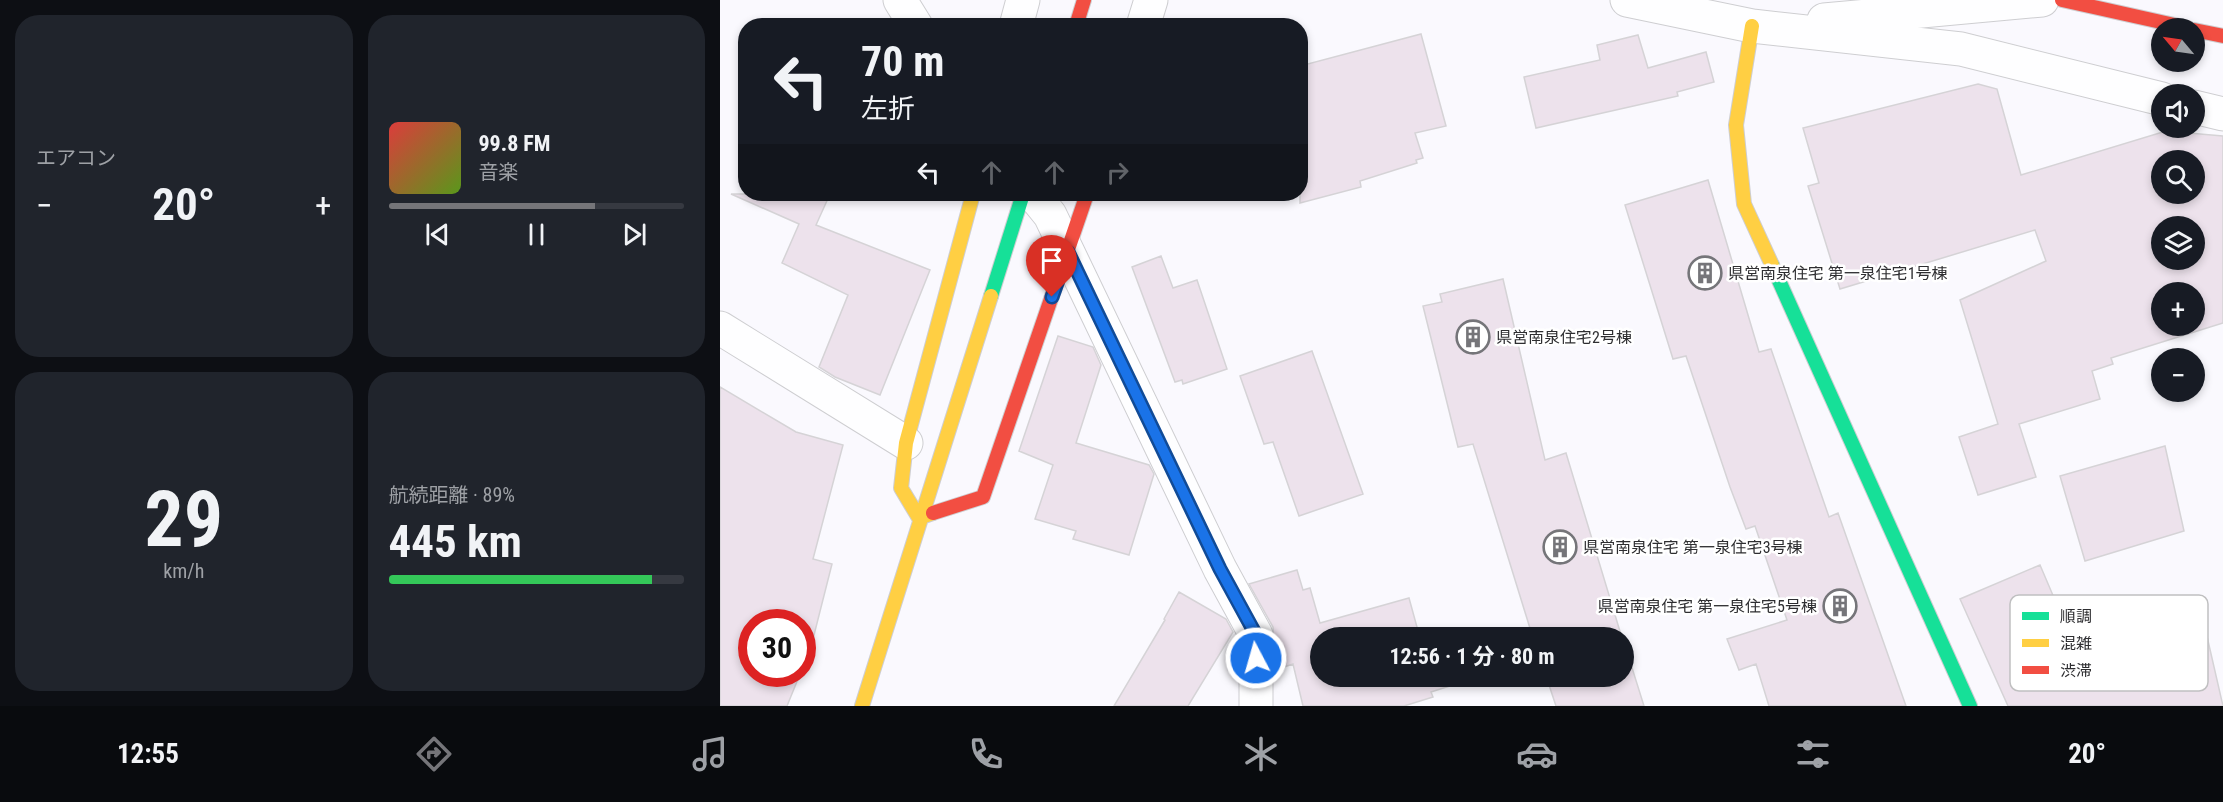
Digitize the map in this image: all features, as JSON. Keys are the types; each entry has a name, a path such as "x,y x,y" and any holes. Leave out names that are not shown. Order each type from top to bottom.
{"street":[{"path":"900,0 911,18"},
{"path":"1018,18 1023,0"},
{"path":"1078,18 1084,0"},
{"path":"1145,18 1151,0"},
{"path":"1627,0 1752,26 1961,49 2151,96"},
{"path":"1703,0 1752,26 2042,0"},
{"path":"2062,0 2151,20"},
{"path":"1752,26 1736,125 1744,204 1970,706"},
{"path":"2205,32 2223,36"},
{"path":"2205,110 2223,114"},
{"path":"919,518 901,488 906,443 971,201"},
{"path":"862,706 919,518 937,468 1021,201"},
{"path":"1039,201 1050,215 1220,569 1256,635 1256,706"},
{"path":"919,518 983,497 1085,201"},
{"path":"720,328 906,443"}],"building":[{"path":"1421,34 1446,126 1415,133 1423,158 1416,160 1417,163 1360,181 1361,187 1308,201 1308,64"},
{"path":"1638,35 1648,68 1706,52 1714,82 1677,92 1678,96 1536,128 1524,77 1600,60 1597,45"},
{"path":"1978,84 1997,89 2021,175 2151,136 2151,138 2205,138 2205,134 2223,136 2223,323 2205,329 2205,282 2151,282 2151,336 2181,336 2111,358 2113,364 2092,371 2100,399 2019,424 2036,477 1978,495 1959,437 1998,424 1960,300 2046,261 2035,230 1840,289 1808,186 1819,183 1803,128"},
{"path":"1708,180 1759,352 1771,349 1829,517 1838,513 1906,706 1769,706 1756,664 1739,670 1727,639 1787,620 1755,526 1746,529 1686,356 1673,359 1625,205"},
{"path":"747,201 827,201 816,225 930,270 880,395 835,377 819,367 848,295 782,263 799,224"},
{"path":"1161,256 1173,288 1197,280 1227,369 1183,384 1182,380 1175,382 1132,267"},
{"path":"1503,279 1545,460 1566,453 1619,627 1530,627 1473,444 1458,447 1423,306 1442,302 1440,294"},
{"path":"1058,336 1093,347 1101,365 1076,443 1149,465 1154,474 1129,555 1073,539 1076,531 1035,519 1053,465 1019,451"},
{"path":"1312,351 1363,494 1299,516 1273,442 1264,444 1240,376"},
{"path":"720,387 796,432 843,445 813,559 832,564 816,627 816,609 738,609 738,687 795,687 787,706 720,706"},
{"path":"2165,446 2184,531 2085,561 2060,476"},
{"path":"2040,565 2053,595 2010,595 2010,691 2208,691 2208,641 2223,706 2008,706 1960,599"},
{"path":"1297,570 1303,590 1310,588 1320,623 1409,598 1417,627 1310,627 1310,687 1447,687 1431,692 1433,697 1404,706 1303,706 1293,664 1275,670 1273,627 1249,584"},
{"path":"1179,592 1226,619 1233,632 1188,706 1114,706 1165,620"},
{"path":"1634,674 1644,706 1556,706 1550,687 1634,687"}],"traffic: fast":[{"path":"991,296 1021,201"},
{"path":"1772,265 1970,706"}],"traffic: slow":[{"path":"1752,26 1736,125 1744,204 1772,265"},
{"path":"933,513 919,518 901,488 906,443 971,201"},
{"path":"862,706 991,296"}],"traffic: jam":[{"path":"1078,18 1084,0"},
{"path":"2062,0 2151,20"},
{"path":"2205,32 2223,36"},
{"path":"933,513 983,497 1085,201"}],"place":[{"name":"県営南泉住宅 第一泉住宅1号棟","path":"1705,273"},
{"name":"県営南泉住宅2号棟","path":"1473,337"},
{"name":"県営南泉住宅 第一泉住宅3号棟","path":"1560,547"},
{"name":"県営南泉住宅 第一泉住宅5号棟","path":"1840,606"}],"route":[{"path":"1052,297 1068,252 1220,569 1256,635 1256,658"}]}
